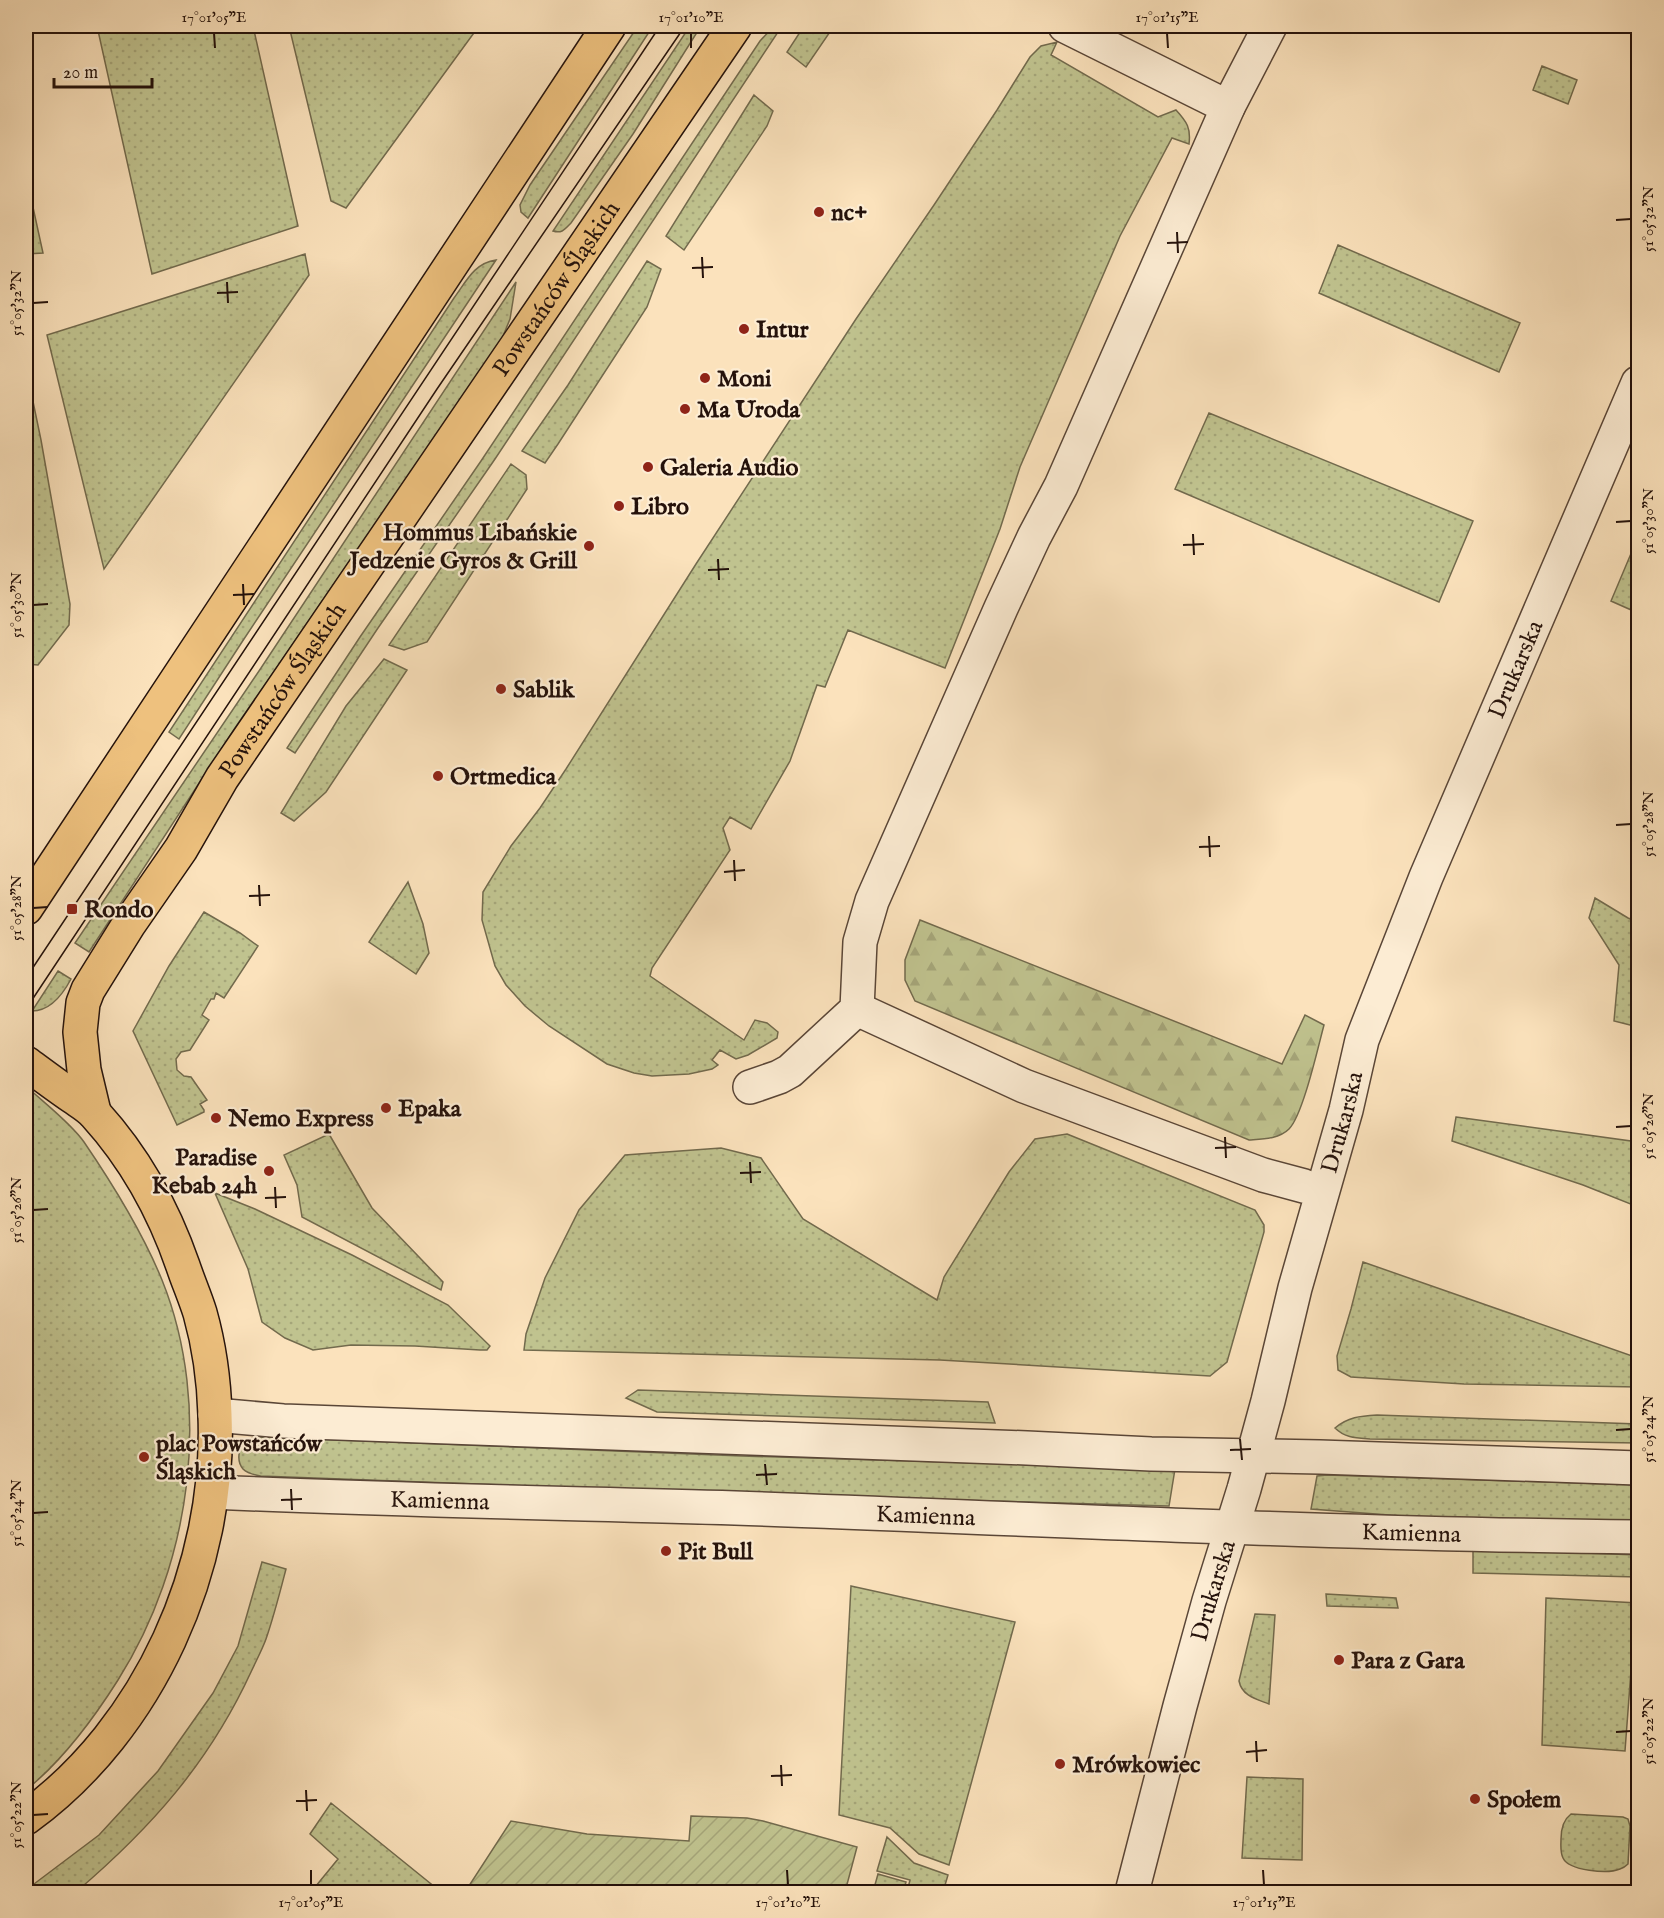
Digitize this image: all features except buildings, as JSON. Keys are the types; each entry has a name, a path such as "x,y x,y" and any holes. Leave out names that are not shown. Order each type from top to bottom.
{"main road":[{"path":"26,908 609,26"},
{"name":"Powstańców Śląskich","path":"94,1112 84,1070 80,1032 83,1003 93,980 181,849 222,778 735,26"},
{"path":"26,1063 94,1112 142,1178 171,1232 200,1313 211,1366 215,1415 215,1456 205,1536 194,1575 165,1648 151,1676 125,1716 90,1760 26,1818"}],"street":[{"path":"1065,26 1228,107"},
{"path":"750,1087 790,1071 857,1009 860,942 872,901 1001,608 1071,465 1228,107 1270,26"},
{"name":"Drukarska","path":"1132,1893 1182,1695 1253,1456 1295,1288 1346,1110 1362,1040 1426,877 1638,383"},
{"path":"857,1009 1024,1086 1263,1175 1304,1186"},
{"path":"215,1415 283,1421 1638,1468"},
{"name":"Kamienna","path":"212,1492 737,1508 1233,1527 1638,1537"}],"green space":[{"path":"97,26 253,26 298,226 152,274"},
{"path":"289,26 479,26 346,208 331,201"},
{"path":"638,26 653,26 528,218 521,212 520,205 530,185"},
{"path":"690,26 701,26 633,134 571,223 561,231 553,231"},
{"path":"774,26 782,26 495,459 295,753 287,748 760,41"},
{"path":"804,26 834,26 806,67 787,52"},
{"path":"1057,42 1051,55 1158,117 1176,110 1187,125 1189,144 1172,138 1120,236 1020,467 1000,529 945,668 848,630 825,687 817,685 790,761 751,829 730,817 723,828 730,850 652,968 650,976 744,1040 755,1020 767,1023 778,1032 777,1038 748,1055 736,1059 720,1050 712,1060 718,1065 712,1069 689,1074 652,1076 607,1064 549,1026 525,1006 506,985 495,966 482,920 483,892 511,846 566,769 696,564 1030,57 1041,46"},
{"path":"1542,66 1577,80 1568,104 1533,90"},
{"path":"754,95 773,111 767,126 684,250 666,236"},
{"path":"29,189 43,253 26,254 26,190"},
{"path":"1338,245 1520,323 1499,372 1319,293"},
{"path":"305,254 309,275 104,569 47,335"},
{"path":"496,260 179,739 169,732 454,298 476,269"},
{"path":"647,261 661,269 647,307 558,444 545,463 522,451 568,385"},
{"path":"516,282 510,319 501,341 235,728 89,952 75,943 261,668"},
{"path":"26,368 70,604 69,625 38,665 26,664"},
{"path":"1209,413 1473,521 1439,602 1175,489"},
{"path":"511,464 526,475 527,489 427,642 404,650 389,645"},
{"path":"1638,537 1638,613 1611,601"},
{"path":"384,659 407,670 326,792 294,821 281,813 346,706"},
{"path":"408,882 423,924 429,953 416,974 369,942"},
{"path":"1595,898 1638,922 1638,1027 1614,1021 1619,965 1589,918"},
{"path":"204,912 258,946 224,998 216,993 214,999 211,999 202,1015 209,1020 190,1050 181,1052 176,1059 177,1070 184,1076 191,1077 207,1100 200,1104 204,1112 177,1125 133,1031 169,966"},
{"path":"920,920 1282,1064 1305,1015 1324,1025 1300,1110 1289,1129 1280,1135 1249,1140 915,1001 905,980 905,960"},
{"path":"58,971 71,979 68,985 50,1005 32,1011"},
{"path":"26,1086 64,1120 84,1142 127,1209 146,1244 162,1280 178,1329 187,1380 190,1432 186,1484 177,1536 163,1587 143,1635 118,1680 88,1724 52,1766 26,1790"},
{"path":"1456,1117 1638,1142 1638,1207 1583,1185 1452,1141"},
{"path":"329,1134 372,1208 443,1282 441,1290 302,1217 297,1185 284,1155"},
{"path":"1067,1134 1255,1210 1264,1225 1264,1232 1227,1362 1210,1376 940,1360 524,1350 526,1334 545,1278 579,1210 625,1155 721,1148 761,1158 803,1219 937,1300 944,1277 1009,1172 1035,1139"},
{"path":"215,1193 255,1209 352,1255 448,1305 490,1346 487,1350 480,1350 351,1345 313,1350 285,1338 262,1322 248,1269"},
{"path":"1363,1262 1638,1358 1638,1387 1464,1384 1351,1377 1338,1370 1337,1356"},
{"path":"638,1390 988,1402 995,1423 657,1412 626,1398"},
{"path":"1377,1415 1638,1424 1638,1443 1370,1439 1347,1436 1335,1428 1354,1418"},
{"path":"263,1437 742,1456 1175,1469 1169,1506 770,1495 261,1476 245,1471 239,1462 239,1457 240,1449 245,1441"},
{"path":"1317,1476 1638,1485 1638,1522 1402,1516 1311,1509"},
{"path":"1473,1549 1638,1555 1638,1577 1473,1573"},
{"path":"262,1562 286,1569 269,1630 234,1705 197,1765 153,1818 76,1892 26,1892 99,1835 158,1771 213,1693 238,1646"},
{"path":"851,1586 1015,1622 949,1865 919,1854 890,1828 839,1815"},
{"path":"1326,1594 1396,1598 1398,1608 1327,1606"},
{"path":"1546,1598 1638,1603 1638,1644 1633,1644 1625,1751 1542,1745"},
{"path":"1255,1614 1275,1615 1269,1704 1246,1694 1239,1681"},
{"path":"1247,1777 1303,1779 1302,1860 1242,1858"},
{"path":"331,1803 441,1892 311,1892 338,1859 310,1834"},
{"path":"1571,1814 1628,1819 1630,1826 1628,1864 1614,1870 1598,1871 1581,1869 1567,1862 1561,1853 1561,1835 1564,1822"},
{"path":"691,1816 747,1818 857,1847 845,1892 465,1892 511,1821 587,1834 689,1841"},
{"path":"887,1837 914,1863 948,1875 943,1892 907,1892 910,1880 877,1871"},
{"path":"878,1874 906,1882 903,1892 873,1892"}],"tram line":[{"path":"26,978 660,26"},
{"path":"26,1009 437,389 685,26"}],"place":[{"name":"nc+","path":"819,212"},
{"name":"Intur","path":"744,329"},
{"name":"Moni","path":"705,378"},
{"name":"Ma Uroda","path":"685,409"},
{"name":"Galeria Audio","path":"648,467"},
{"name":"Libro","path":"619,506"},
{"name":"Hommus Libańskie Jedzenie Gyros & Grill","path":"589,546"},
{"name":"Sablik","path":"501,689"},
{"name":"Ortmedica","path":"438,776"},
{"name":"Rondo","path":"72,909"},
{"name":"Epaka","path":"386,1108"},
{"name":"Nemo Express","path":"216,1118"},
{"name":"Paradise Kebab 24h","path":"269,1171"},
{"name":"plac Powstańców Śląskich","path":"144,1457"},
{"name":"Pit Bull","path":"666,1551"},
{"name":"Para z Gara","path":"1339,1660"},
{"name":"Mrówkowiec","path":"1060,1764"},
{"name":"Społem","path":"1475,1799"}]}
